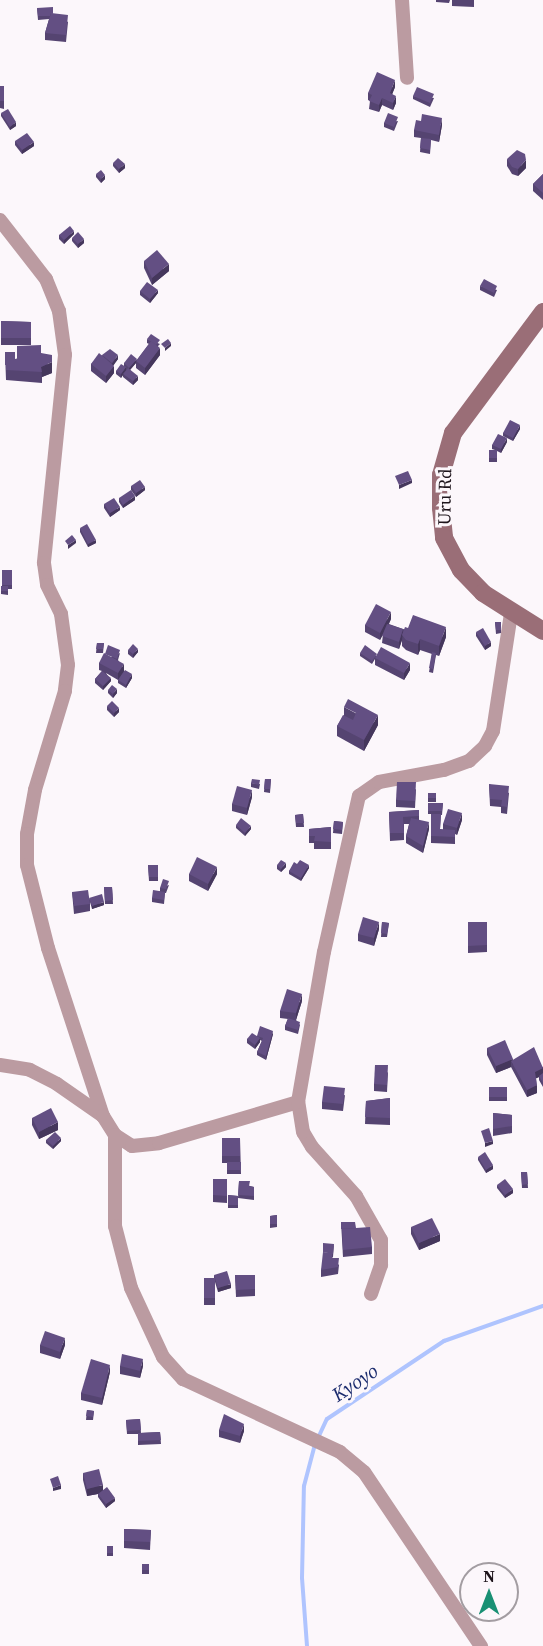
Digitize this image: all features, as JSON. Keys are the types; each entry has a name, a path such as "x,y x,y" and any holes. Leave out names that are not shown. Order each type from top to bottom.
{"street":[{"path":"402,0 407,78"},
{"path":"0,220 46,279 60,312 65,356 44,563 47,585 61,614 68,665 65,691 35,790 27,834 27,865 48,948 104,1116 115,1135 132,1146 159,1143 298,1102"},
{"name":"Uru Rd","path":"543,312 453,433 441,475 444,538 461,570 483,593 511,613 543,631"},
{"path":"371,1294 381,1265 381,1240 356,1196 312,1147 303,1132 298,1102 324,952 359,796 379,782 444,770 470,761 485,746 494,731 511,613"},
{"path":"0,1065 39,1075 104,1116"},
{"path":"115,1135 115,1226 131,1288 163,1357 183,1379 325,1445 364,1472 481,1646"}],"building":[{"path":"53,7 53,14 51,13 50,16 38,16 37,8"},
{"path":"51,13 68,15 66,35 45,33"},
{"path":"377,72 395,80 390,93 396,96 393,103 382,98 379,105 369,101 372,95 368,93"},
{"path":"0,86 4,86 4,101 0,101"},
{"path":"417,87 434,94 430,103 413,96"},
{"path":"8,109 16,122 10,127 1,113"},
{"path":"388,113 398,117 394,127 384,123"},
{"path":"422,114 442,118 439,135 414,130 416,120 421,121"},
{"path":"27,133 34,142 22,150 15,141"},
{"path":"421,138 431,139 430,150 420,148"},
{"path":"517,150 525,154 526,160 518,169 512,167 507,159"},
{"path":"118,158 125,164 119,169 113,163"},
{"path":"101,170 105,175 101,179 96,174"},
{"path":"543,174 543,193 533,184"},
{"path":"70,226 74,231 64,240 59,235"},
{"path":"78,232 84,239 78,244 72,238"},
{"path":"157,250 169,264 152,278 144,261"},
{"path":"484,279 497,286 494,293 480,286"},
{"path":"147,282 158,290 150,299 140,291"},
{"path":"1,321 31,322 31,338 1,338"},
{"path":"151,334 160,340 156,345 147,339"},
{"path":"168,339 171,343 165,348 161,344"},
{"path":"151,341 160,348 145,368 136,361"},
{"path":"41,345 41,353 52,355 52,362 41,367 42,372 6,370 6,359 17,359 17,346"},
{"path":"110,349 118,355 112,363 102,355"},
{"path":"5,352 15,352 15,359 6,359 6,365 5,365"},
{"path":"99,353 114,366 106,376 91,364"},
{"path":"131,354 137,359 129,368 124,363"},
{"path":"121,364 126,367 121,374 116,371"},
{"path":"128,368 138,376 133,381 123,374"},
{"path":"510,420 520,425 513,438 503,433"},
{"path":"498,434 507,438 501,449 492,445"},
{"path":"489,450 497,450 497,458 489,458"},
{"path":"408,471 412,480 399,485 395,476"},
{"path":"140,480 145,487 136,493 131,486"},
{"path":"131,490 135,496 123,505 119,498"},
{"path":"114,498 120,507 110,513 104,504"},
{"path":"87,524 96,540 88,544 80,528"},
{"path":"72,535 76,540 68,545 65,541"},
{"path":"2,570 12,570 12,585 2,585"},
{"path":"1,586 8,586 8,591 1,591"},
{"path":"376,604 391,612 380,633 365,625"},
{"path":"413,615 446,627 439,646 420,639 418,644 406,640 402,635 405,627 408,628"},
{"path":"495,622 501,622 501,630 496,630"},
{"path":"387,624 403,629 399,642 382,636"},
{"path":"483,628 491,642 485,646 476,632"},
{"path":"97,643 104,643 103,649 96,649"},
{"path":"133,644 138,649 133,654 128,650"},
{"path":"108,645 120,650 117,659 105,654"},
{"path":"365,645 377,654 372,661 360,653"},
{"path":"381,647 410,663 404,673 375,658"},
{"path":"432,652 436,653 433,669 429,668"},
{"path":"104,653 124,664 118,673 99,663"},
{"path":"125,670 132,674 126,685 118,680"},
{"path":"102,671 111,678 103,686 95,679"},
{"path":"112,685 117,689 113,694 108,690"},
{"path":"348,699 378,715 364,740 337,726 343,715 353,720 356,713 344,707"},
{"path":"112,701 119,708 114,713 107,706"},
{"path":"252,779 260,780 259,785 251,783"},
{"path":"265,779 271,779 270,789 264,789"},
{"path":"397,782 416,782 415,801 396,800"},
{"path":"489,784 509,786 507,807 501,806 502,800 490,799"},
{"path":"237,786 252,790 247,808 232,804"},
{"path":"428,793 436,793 436,798 428,798"},
{"path":"428,803 443,803 442,811 428,811"},
{"path":"448,809 462,813 457,828 443,824"},
{"path":"419,810 419,816 403,817 404,833 390,833 389,812"},
{"path":"303,814 304,823 296,823 295,815"},
{"path":"431,814 441,814 440,829 455,830 455,837 431,836"},
{"path":"241,818 251,826 245,833 236,825"},
{"path":"411,818 429,822 423,846 406,836"},
{"path":"334,821 343,822 342,830 333,829"},
{"path":"331,827 331,842 314,841 315,836 309,836 309,829"},
{"path":"197,857 217,867 208,884 189,874"},
{"path":"281,860 286,863 281,869 277,865"},
{"path":"300,860 309,865 301,878 289,871 294,862 297,864"},
{"path":"148,865 158,865 158,877 149,877"},
{"path":"163,879 169,881 166,889 160,888"},
{"path":"104,887 112,887 113,900 105,901"},
{"path":"88,890 90,904 74,906 72,892"},
{"path":"153,890 165,892 164,900 152,898"},
{"path":"102,894 104,902 92,906 89,898"},
{"path":"363,917 379,922 374,938 358,934"},
{"path":"382,922 389,923 387,934 381,933"},
{"path":"468,922 487,922 487,945 468,946"},
{"path":"287,989 302,994 296,1013 280,1011"},
{"path":"288,1018 300,1022 298,1030 285,1026"},
{"path":"260,1026 273,1031 266,1056 257,1052 263,1038 257,1036"},
{"path":"252,1033 260,1038 255,1045 247,1039"},
{"path":"505,1040 513,1059 496,1066 487,1048"},
{"path":"534,1047 543,1068 535,1072 537,1085 527,1090 511,1061"},
{"path":"375,1065 388,1065 387,1085 374,1084"},
{"path":"324,1086 345,1088 343,1104 322,1102"},
{"path":"489,1087 507,1087 507,1097 489,1097"},
{"path":"390,1098 390,1118 365,1117 366,1101"},
{"path":"51,1108 58,1122 39,1132 32,1118"},
{"path":"493,1113 512,1115 512,1126 493,1129"},
{"path":"489,1128 493,1141 485,1143 481,1131"},
{"path":"55,1132 61,1138 53,1146 46,1140"},
{"path":"222,1138 240,1138 240,1156 222,1156"},
{"path":"485,1152 493,1165 486,1170 478,1157"},
{"path":"227,1162 241,1162 241,1170 227,1170"},
{"path":"521,1172 527,1172 528,1184 522,1185"},
{"path":"213,1179 227,1179 227,1196 213,1195"},
{"path":"505,1179 513,1189 505,1195 497,1185"},
{"path":"239,1181 250,1181 249,1186 254,1187 254,1196 238,1195"},
{"path":"228,1195 238,1196 238,1205 228,1205"},
{"path":"277,1215 277,1224 270,1224 270,1216"},
{"path":"432,1218 440,1234 419,1243 411,1227"},
{"path":"341,1222 355,1222 356,1228 341,1229"},
{"path":"370,1227 372,1247 343,1250 342,1229"},
{"path":"323,1243 334,1244 333,1254 323,1252"},
{"path":"323,1252 332,1253 332,1258 339,1258 338,1267 321,1270"},
{"path":"227,1271 231,1284 218,1288 214,1275"},
{"path":"235,1275 255,1275 255,1289 236,1290"},
{"path":"204,1278 215,1278 215,1298 204,1298"},
{"path":"45,1331 65,1338 60,1352 40,1345"},
{"path":"122,1354 143,1359 140,1371 120,1366"},
{"path":"91,1359 110,1365 102,1398 81,1393"},
{"path":"87,1410 94,1411 93,1417 86,1416"},
{"path":"224,1414 244,1424 240,1436 219,1430"},
{"path":"140,1419 141,1430 127,1431 126,1420"},
{"path":"160,1432 161,1440 138,1441 138,1433"},
{"path":"99,1469 103,1485 87,1489 83,1473"},
{"path":"58,1476 61,1485 53,1488 50,1479"},
{"path":"107,1487 115,1498 106,1504 98,1494"},
{"path":"124,1529 151,1530 150,1542 124,1541"},
{"path":"107,1546 113,1546 113,1553 107,1553"},
{"path":"142,1564 149,1564 149,1570 142,1570"}],"waterway":[{"name":"Kyoyo","path":"318,1438 327,1419 444,1341 543,1306"},
{"name":"Kyoyo","path":"307,1646 302,1578 304,1486 315,1444"}]}
